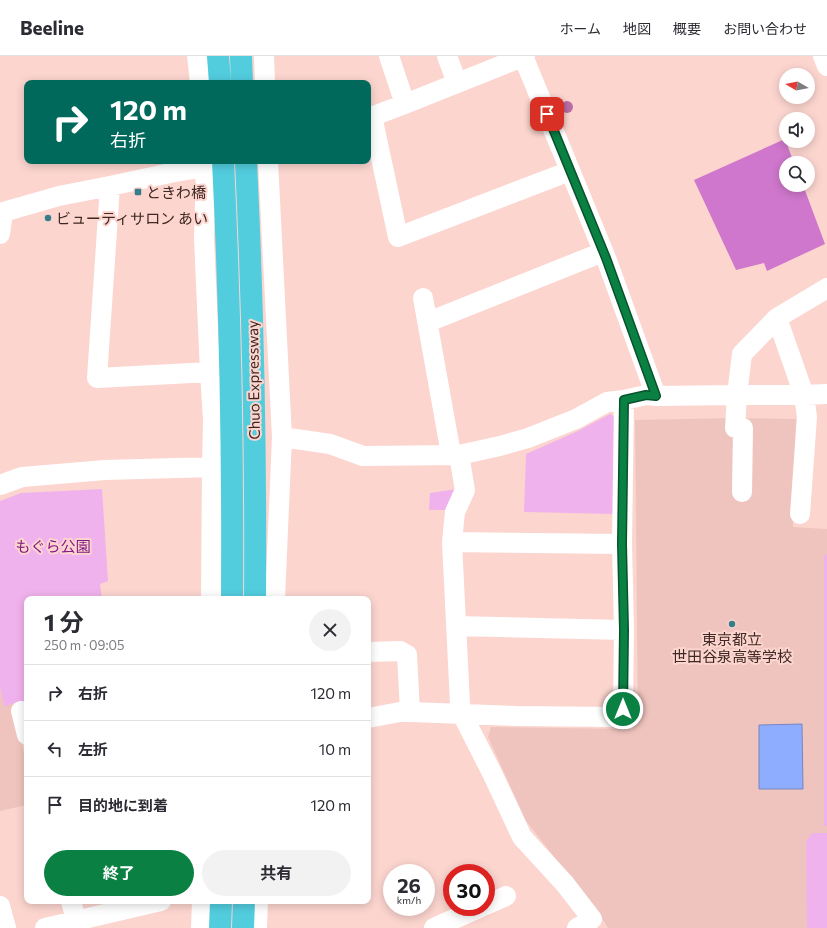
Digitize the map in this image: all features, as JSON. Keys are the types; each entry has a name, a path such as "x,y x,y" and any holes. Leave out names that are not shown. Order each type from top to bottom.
{"highway":[{"path":"218,56 220,80"},
{"path":"241,56 242,80"},
{"name":"Chuo Expressway","path":"215,164 230,376 232,596"},
{"name":"Chuo Expressway","path":"246,164 254,378 255,596"},
{"path":"220,928 221,904"},
{"path":"243,928 244,904"}],"street":[{"path":"197,56 200,80"},
{"path":"264,56 265,80"},
{"path":"389,56 405,104"},
{"path":"447,56 457,83"},
{"path":"371,117 524,56 603,252 656,396"},
{"path":"823,56 827,66"},
{"path":"371,121 398,237 570,171"},
{"path":"0,234 1,213 59,196 207,164"},
{"path":"211,596 213,420 204,240 215,164"},
{"path":"268,164 282,437 275,596"},
{"path":"110,186 97,378 210,372"},
{"path":"428,322 603,252"},
{"path":"742,492 743,428 734,428 742,354 777,318 827,288"},
{"path":"423,298 455,454 465,490 455,512 452,542 460,704 462,714 522,837 592,918 577,928"},
{"path":"777,318 804,396 807,417 800,514"},
{"path":"282,437 330,444 364,456 455,454 500,446 528,438 576,419 607,402 646,395 804,396 827,394"},
{"path":"371,717 400,712 410,712 616,718 623,709 624,630 622,544 624,400"},
{"path":"0,484 22,477 105,470 212,467"},
{"path":"452,542 622,544"},
{"path":"456,626 624,630"},
{"path":"371,652 400,651 407,655 410,712"},
{"path":"21,711 24,723"},
{"path":"495,901 506,896"},
{"path":"72,904 76,920"},
{"path":"45,928 148,904"},
{"path":"201,928 202,904"},
{"path":"257,928 258,904"},
{"path":"0,906 6,928"},
{"path":"434,928 461,916"}],"shaded area":[{"path":"779,142 779,148 788,148 791,156 779,156 779,192 806,192 825,244 767,271 764,263 736,270 694,180"},
{"name":"東京都立 世田谷泉高等学校","path":"735,418 796,419 793,527 827,529 827,928 608,928 602,918 526,821 488,737 491,727 632,729 638,720 635,420"},
{"path":"0,687 4,706 13,703 24,754 24,806 0,811"}],"green space":[{"path":"610,414 615,417 614,514 524,512 526,454 578,431"},
{"name":"もぐら公園","path":"102,489 108,581 100,584 102,596 24,596 24,701 4,706 0,687 0,501 21,493"},
{"path":"457,489 448,510 429,510 430,493"},
{"path":"824,554 827,555 827,826 824,826"},
{"path":"812,833 827,833 827,928 807,928 806,842"}],"water":[{"path":"802,724 803,789 759,789 759,725"}],"place":[{"name":"ときわ橋","path":"138,192"},
{"name":"ビューティサロン あい","path":"48,218"},
{"name":"東京都立 世田谷泉高等学校","path":"732,624"}],"route":[{"path":"547,114 606,258 656,396 646,395 624,400 622,544 624,630 623,709"}]}
